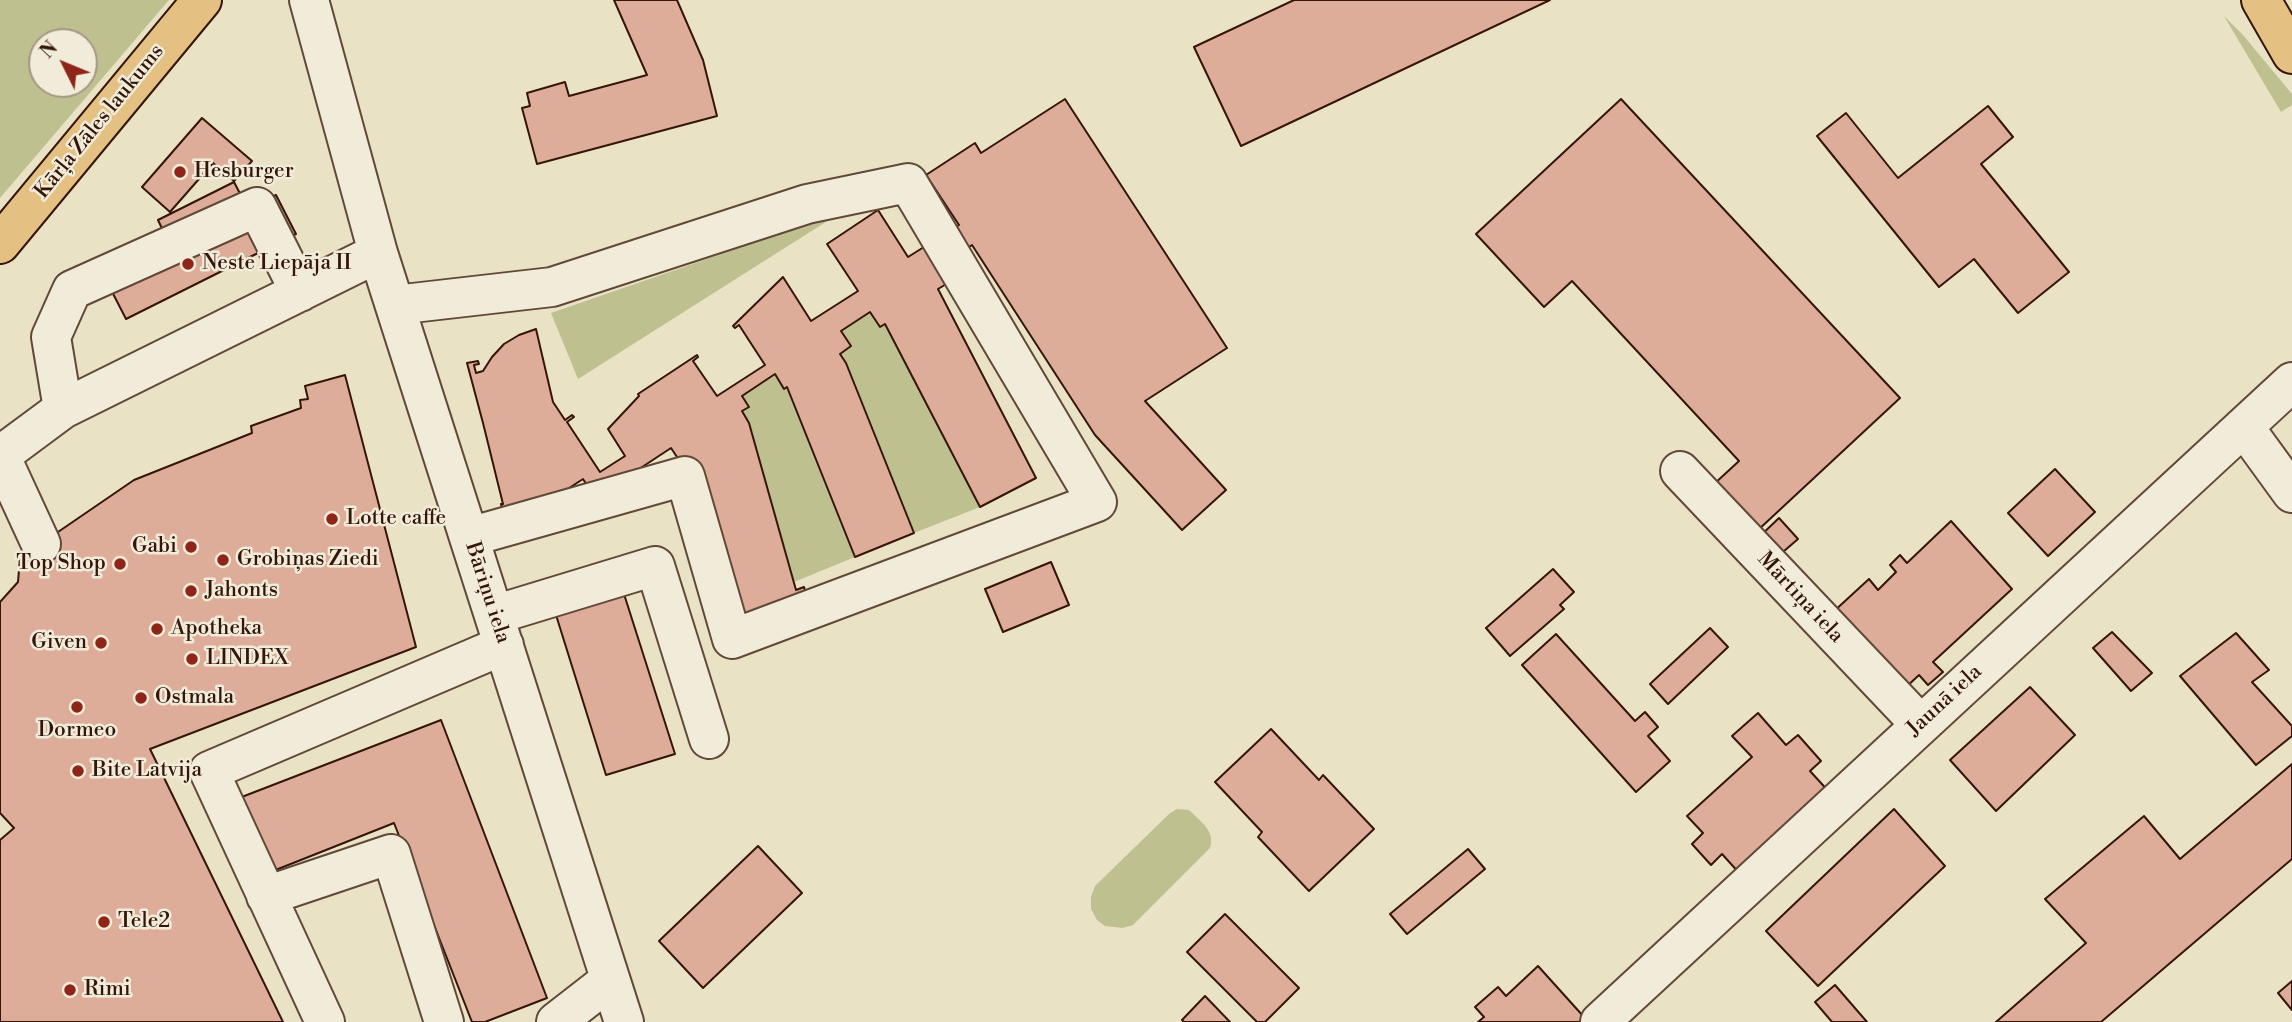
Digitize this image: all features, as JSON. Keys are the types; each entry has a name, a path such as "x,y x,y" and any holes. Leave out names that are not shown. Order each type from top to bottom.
{"main road":[{"name":"Kārļa Zāles laukums","path":"0,244 202,0"},
{"path":"2261,0 2292,54"}],"street":[{"name":"Bāriņu iela","path":"309,0 378,253 624,1022"},
{"path":"395,305 552,287 807,204 908,183 1097,502 732,639 685,476 469,537"},
{"path":"63,409 51,337 72,290 257,207 300,292"},
{"path":"41,544 0,455 63,409 378,253"},
{"name":"Jaunā iela","path":"1600,1022 2292,383"},
{"path":"2244,427 2292,493"},
{"name":"Mārtiņa iela","path":"1680,471 1920,724"},
{"path":"325,1022 209,771 499,630 655,566 709,740"},
{"path":"266,896 391,854 444,1022"},
{"path":"556,1022 610,980"}],"green space":[{"path":"0,0 169,0 98,83 98,28 28,28 28,98 85,98 0,198"},
{"path":"2224,16 2292,94 2292,105 2281,112"},
{"path":"840,213 578,379 551,313"},
{"path":"870,312 880,327 885,324 980,507 914,533 846,363 840,354 841,331"},
{"path":"775,374 784,388 787,387 855,557 794,582 749,423 742,411 748,407 742,396"},
{"path":"1177,809 1189,810 1206,827 1211,836 1210,848 1133,925 1123,928 1105,926 1097,920 1091,909 1095,886"}],"building":[{"path":"614,0 677,0 703,60 717,116 537,164 522,108 530,106 527,93 565,82 569,96 647,75"},
{"path":"1294,0 1550,0 1241,146 1194,47"},
{"path":"1065,99 1227,348 1145,401 1226,490 1182,530 1095,435 972,245 938,268 948,283 938,289 1036,478 980,507 885,324 880,327 870,312 841,331 851,346 840,354 846,363 914,533 855,557 787,387 784,389 775,374 742,396 749,407 742,411 749,423 796,590 804,587 810,607 745,625 683,466 671,448 595,498 583,479 563,492 502,508 467,363 478,361 479,364 474,365 476,373 483,371 504,344 536,329 553,402 565,420 572,415 574,417 567,422 600,472 625,456 608,429 638,394 697,355 693,361 717,396 765,365 739,325 735,328 733,326 783,277 811,321 858,291 827,244 878,210 908,257 959,225 926,175 975,143 981,153"},
{"path":"1621,99 1900,398 1757,531 1713,485 1739,461 1572,281 1544,307 1476,234"},
{"path":"1988,106 2013,137 1981,164 2069,272 2018,313 1974,259 1939,287 1817,136 1846,113 1898,178"},
{"name":"Hesburger","path":"202,118 252,161 234,181 213,163 170,212 142,187"},
{"name":"Neste Liepāja II","path":"234,182 248,209 276,195 296,234 126,319 106,280 171,248 158,220"},
{"name":"Ostmala","path":"345,375 416,647 150,749 283,1022 0,1022 0,840 14,828 0,813 0,602 18,582 20,558 134,480 252,433 251,426 301,408 300,400 308,399 305,386"},
{"path":"2055,469 2095,512 2048,556 2008,513"},
{"path":"1779,518 1798,539 1776,558 1757,539"},
{"path":"1951,521 2012,589 1933,662 1943,672 1928,685 1919,675 1903,690 1832,613 1869,579 1878,590 1896,572 1890,565 1900,555 1907,563"},
{"path":"1051,562 1069,605 1003,632 985,589"},
{"path":"1553,569 1574,592 1560,605 1564,609 1510,656 1486,628"},
{"path":"624,594 675,754 606,775 556,615"},
{"path":"1710,628 1728,647 1668,704 1650,684"},
{"path":"2112,632 2152,673 2131,691 2093,648"},
{"path":"2236,633 2269,670 2252,682 2292,726 2292,736 2256,765 2180,676"},
{"path":"1556,634 1635,721 1645,712 1658,727 1648,736 1670,761 1636,792 1522,665"},
{"path":"2030,687 2075,735 1996,811 1950,760"},
{"path":"1758,713 1786,745 1798,735 1821,761 1810,771 1831,794 1741,875 1722,854 1711,865 1692,844 1703,833 1687,816 1752,757 1732,736"},
{"path":"441,720 547,998 485,1022 472,1022 394,823 263,875 234,800"},
{"path":"1271,729 1319,780 1323,775 1374,829 1309,891 1258,837 1262,832 1215,782"},
{"path":"2292,764 2292,859 2101,1022 1996,1022 2086,943 2045,899 2144,816 2180,859"},
{"path":"1894,809 1945,866 1818,986 1766,931"},
{"path":"758,846 802,893 703,988 659,941"},
{"path":"1468,849 1485,869 1407,934 1390,914"},
{"path":"1225,914 1299,988 1265,1022 1257,1022 1187,952"},
{"path":"1538,966 1584,1017 1579,1022 1478,1022 1484,1017 1475,1007 1498,987 1506,996"},
{"path":"2292,981 2292,1010 2278,993"},
{"path":"1835,985 1867,1022 1832,1022 1815,1002"},
{"path":"1205,996 1230,1022 1182,1020"}],"place":[{"name":"Hesburger","path":"180,172"},
{"name":"Neste Liepāja II","path":"188,264"},
{"name":"Lotte caffe","path":"332,519"},
{"name":"Gabi","path":"191,547"},
{"name":"Grobiņas Ziedi","path":"223,560"},
{"name":"Top Shop","path":"120,564"},
{"name":"Jahonts","path":"191,591"},
{"name":"Apotheka","path":"157,629"},
{"name":"Given","path":"101,643"},
{"name":"LINDEX","path":"192,659"},
{"name":"Ostmala","path":"141,698"},
{"name":"Dormeo","path":"77,707"},
{"name":"Bite Latvija","path":"78,771"},
{"name":"Tele2","path":"104,922"},
{"name":"Rimi","path":"70,990"}]}
